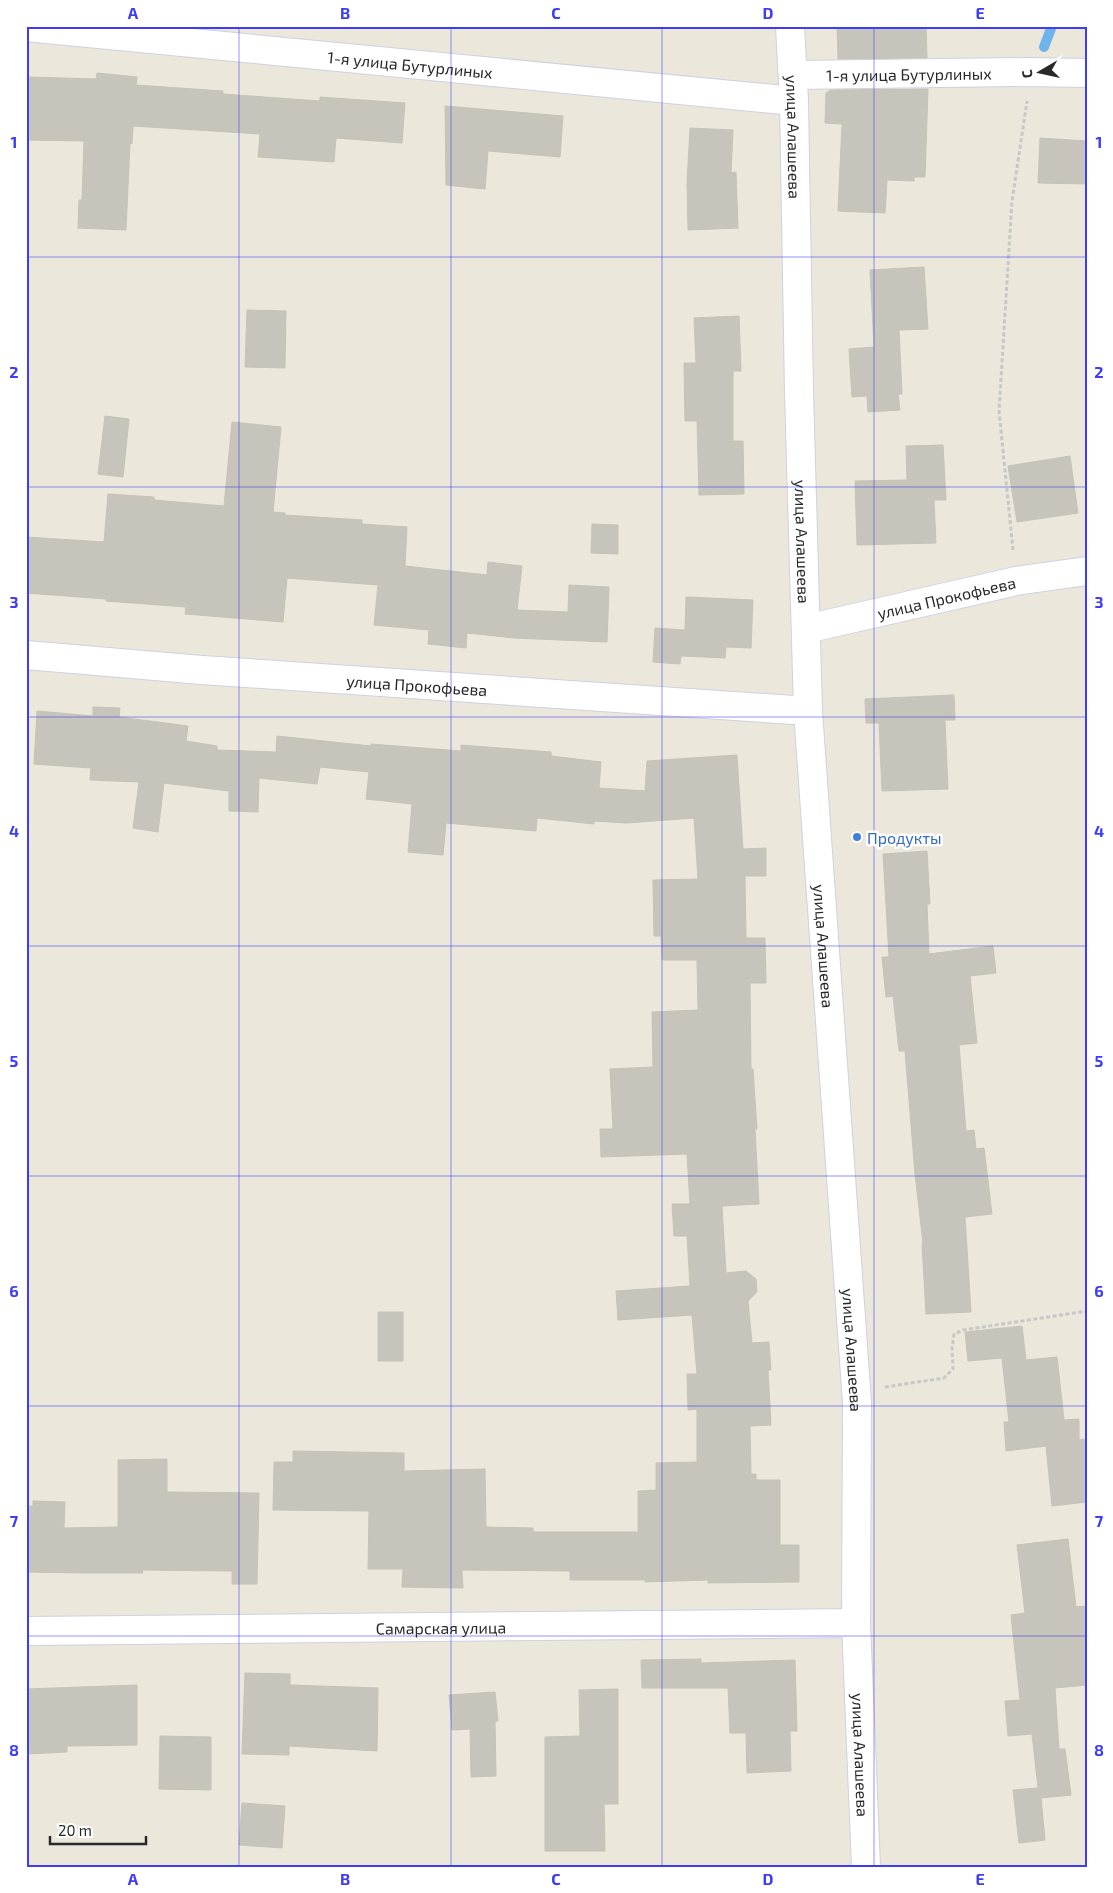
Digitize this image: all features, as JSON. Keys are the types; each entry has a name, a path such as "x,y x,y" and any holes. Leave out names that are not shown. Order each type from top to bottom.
{"street":[{"name":"улица Алашеева","path":"790,26 808,711 856,1392 856,1623 866,1867"},
{"name":"1-я улица Бутурлиных","path":"26,27 793,88 1027,72 1087,73"},
{"name":"улица Прокофьева","path":"806,629 1016,581 1087,571"},
{"name":"улица Прокофьева","path":"26,655 202,670 808,711"},
{"name":"Самарская улица","path":"26,1631 856,1623"}],"path":[{"path":"1016,581 999,411 1012,201 1028,98"},
{"path":"856,1392 944,1378 953,1368 952,1348 954,1334 963,1330 1087,1311"}],"building":[{"path":"837,26 926,26 927,58 838,59"},
{"path":"97,73 137,77 136,85 223,91 223,94 320,101 320,97 405,103 402,143 336,138 334,162 258,157 260,134 133,126 132,144 130,143 126,230 78,228 79,200 82,200 84,141 27,140 29,77 96,79"},
{"path":"928,89 925,177 914,177 914,181 887,180 885,213 838,211 842,124 825,123 826,93 830,90"},
{"path":"445,106 563,116 560,157 488,151 485,189 446,185"},
{"path":"690,128 733,130 731,173 736,172 738,228 688,230 687,183"},
{"path":"1040,138 1087,141 1087,184 1038,183"},
{"path":"924,267 928,329 899,330 902,394 898,394 900,410 868,412 867,396 852,397 849,349 874,347 870,270"},
{"path":"247,310 286,311 285,368 245,367"},
{"path":"739,316 741,371 733,371 733,441 743,441 744,494 699,495 697,421 685,421 684,363 696,363 694,318"},
{"path":"105,416 129,419 123,477 98,474"},
{"path":"232,422 281,427 273,512 285,513 285,515 362,520 362,524 407,527 405,566 487,575 488,562 522,566 517,610 568,612 569,585 609,587 607,642 514,638 467,633 466,648 428,644 429,630 374,625 378,585 287,578 283,622 185,614 186,607 26,593 26,537 104,542 108,494 154,497 154,500 224,506"},
{"path":"943,445 946,500 934,500 936,543 857,545 855,481 907,480 906,446"},
{"path":"1070,456 1078,513 1017,522 1008,466"},
{"path":"592,524 618,525 618,554 591,553"},
{"path":"686,597 753,600 751,648 726,647 725,658 681,656 680,664 653,662 655,628 685,630"},
{"path":"954,695 955,720 945,720 948,789 882,791 879,723 866,723 865,699"},
{"path":"93,707 120,708 119,717 188,726 186,741 217,746 217,750 276,752 277,736 371,746 371,744 461,751 461,745 551,752 551,756 601,762 599,788 645,791 647,761 737,755 743,849 766,848 766,876 745,876 746,938 765,938 766,983 750,983 751,1069 753,1069 757,1129 755,1129 759,1204 722,1206 726,1273 746,1271 756,1279 757,1292 748,1301 752,1343 769,1342 771,1370 768,1370 771,1425 750,1426 751,1474 756,1474 756,1480 780,1480 780,1545 799,1545 799,1582 708,1583 708,1580 645,1582 645,1580 570,1580 570,1571 462,1570 463,1588 402,1587 403,1569 368,1569 369,1511 273,1510 274,1462 293,1462 293,1451 404,1453 404,1471 485,1469 486,1527 533,1528 533,1532 638,1532 638,1491 656,1490 656,1463 697,1462 697,1409 688,1410 687,1374 697,1374 692,1315 618,1320 616,1291 690,1286 687,1236 674,1236 672,1204 690,1204 687,1154 601,1157 600,1129 613,1129 610,1069 653,1067 652,1012 698,1010 697,960 662,960 661,936 654,936 653,880 698,879 694,818 627,823 594,821 594,824 537,818 536,831 446,823 443,855 408,852 412,804 366,799 369,772 320,767 317,784 259,778 258,812 229,811 229,791 164,783 158,832 133,828 139,782 90,780 91,768 34,764 37,711 93,716"},
{"path":"927,851 930,904 927,904 929,954 993,946 996,973 970,976 977,1043 959,1045 966,1131 974,1130 976,1149 984,1148 992,1214 965,1217 971,1312 926,1314 923,1243 915,1174 905,1051 899,1051 893,996 886,997 882,957 889,957 883,854"},
{"path":"378,1312 403,1312 403,1361 378,1361"},
{"path":"1022,1326 1026,1360 1057,1357 1064,1420 1079,1419 1079,1440 1087,1439 1087,1502 1052,1506 1046,1446 1006,1451 1004,1422 1009,1422 1002,1358 968,1361 965,1332"},
{"path":"167,1459 167,1492 259,1493 257,1584 232,1584 232,1571 142,1570 143,1573 26,1572 26,1506 33,1506 33,1501 65,1502 64,1528 118,1527 118,1460"},
{"path":"1068,1539 1076,1607 1087,1606 1087,1685 1055,1688 1059,1749 1065,1749 1071,1795 1041,1798 1045,1840 1019,1843 1013,1790 1038,1788 1032,1734 1008,1736 1005,1701 1020,1700 1011,1615 1025,1613 1017,1545"},
{"path":"701,1659 701,1663 795,1660 797,1731 790,1731 791,1771 747,1773 746,1733 730,1733 728,1688 642,1688 641,1660"},
{"path":"245,1673 290,1674 290,1685 378,1688 377,1751 289,1746 289,1755 242,1754"},
{"path":"137,1685 137,1745 67,1746 67,1752 26,1754 26,1689"},
{"path":"618,1689 618,1804 604,1804 605,1851 545,1851 545,1737 580,1736 579,1690"},
{"path":"495,1692 498,1721 495,1721 496,1776 471,1777 470,1729 452,1730 449,1695"},
{"path":"160,1736 211,1737 211,1790 159,1789"},
{"path":"242,1803 285,1806 282,1848 239,1845"}],"waterway":[{"path":"1044,47 1052,26"}],"place":[{"name":"Продукты","path":"857,837"}]}
